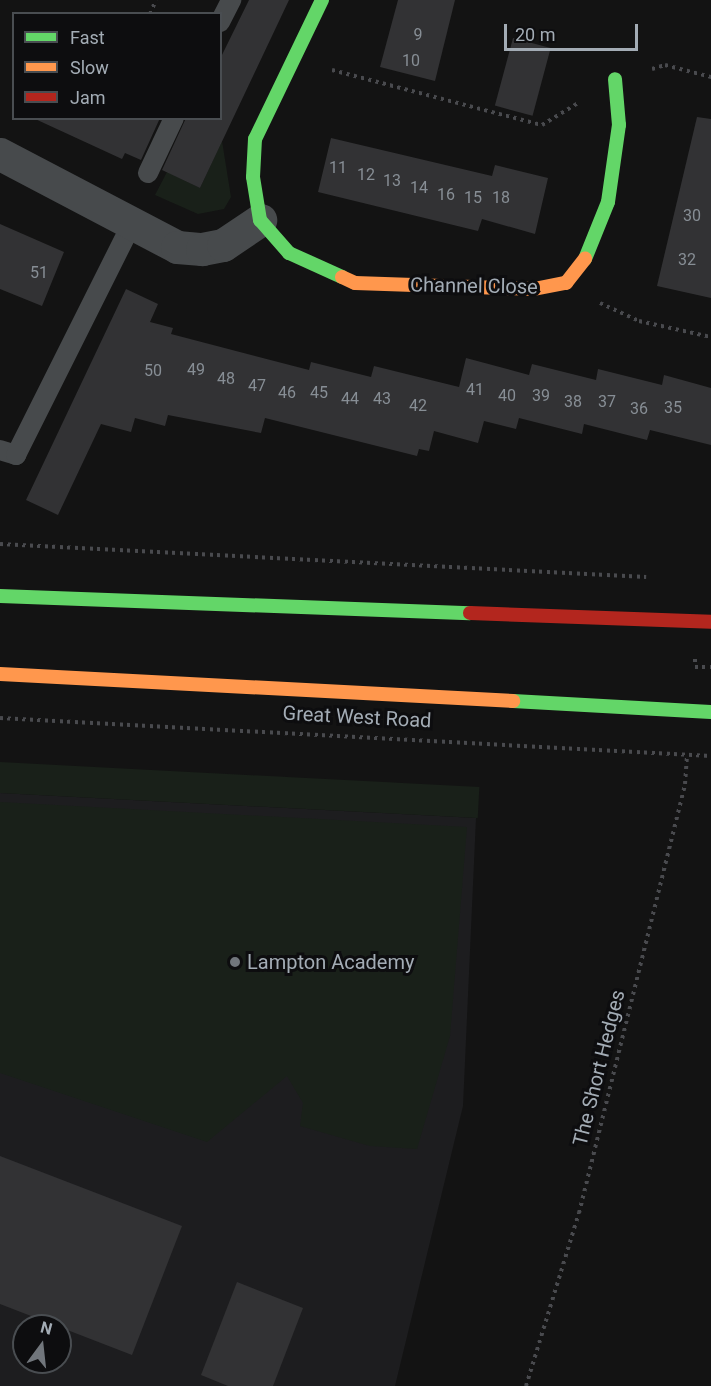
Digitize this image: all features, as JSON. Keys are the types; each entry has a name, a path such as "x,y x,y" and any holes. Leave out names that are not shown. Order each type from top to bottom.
{"main road":[{"path":"260,220 253,177 255,140 322,0"},
{"name":"Channel Close","path":"260,220 289,253 355,283 534,289 566,283 590,253 608,202 619,125 615,79"},
{"path":"0,596 711,622"},
{"name":"Great West Road","path":"0,674 711,711"}],"street":[{"path":"0,154 177,247 202,249 223,245 260,220"}],"lane":[{"path":"222,18 231,0"},
{"path":"148,173 173,120"},
{"path":"0,450 16,455 132,223"}],"path":[{"path":"294,60 543,125"},
{"path":"566,283 584,296 639,321 711,337"},
{"path":"0,544 657,577"},
{"name":"Great West Road","path":"0,718 711,756"},
{"name":"The Short Hedges","path":"526,1386 579,1212 685,784 687,754"}],"shaded area":[{"path":"222,141 231,197 224,209 198,214 155,195 167,172 200,188"},
{"path":"0,762 479,787 478,818 0,793"},
{"name":"Lampton Academy","path":"0,793 476,818 463,1106 395,1386 0,1386"},
{"path":"0,802 467,827 450,1036 417,1149 370,1146 300,1126 303,1103 287,1076 207,1142 0,1073"}],"building":[{"path":"249,0 289,0 200,188 162,170 185,120 222,120 222,55"},
{"path":"398,0 455,0 435,81 380,67"},
{"path":"513,38 551,48 533,116 495,106"},
{"path":"697,117 711,119 711,298 657,286"},
{"path":"37,120 159,120 141,160 125,153 122,159"},
{"path":"331,138 492,176 495,165 548,178 535,234 482,219 478,231 318,192"},
{"path":"0,224 64,252 42,306 0,289"},
{"path":"126,289 158,304 150,322 173,328 171,334 309,370 311,362 371,377 374,366 459,387 466,358 529,375 532,364 596,380 598,369 662,385 664,375 711,388 711,445 650,430 647,440 584,424 582,434 519,418 516,429 484,421 478,443 434,431 429,451 419,449 417,456 265,418 261,433 168,415 165,426 135,418 131,432 101,424 58,515 26,500"},
{"path":"0,1156 182,1226 132,1355 72,1332 72,1314 26,1314 0,1304"},
{"path":"237,1282 303,1308 273,1386 228,1386 201,1375"}],"traffic: fast":[{"path":"322,0 255,139 253,177 260,220 289,253 342,277"},
{"path":"585,259 608,202 619,125 615,79"},
{"path":"0,596 470,613"},
{"path":"513,701 711,712"}],"traffic: slow":[{"path":"342,277 355,283 534,289 566,283 585,259"},
{"path":"0,674 513,701"}],"traffic: jam":[{"path":"470,613 711,622"}],"place":[{"name":"Lampton Academy","path":"235,962"}]}
